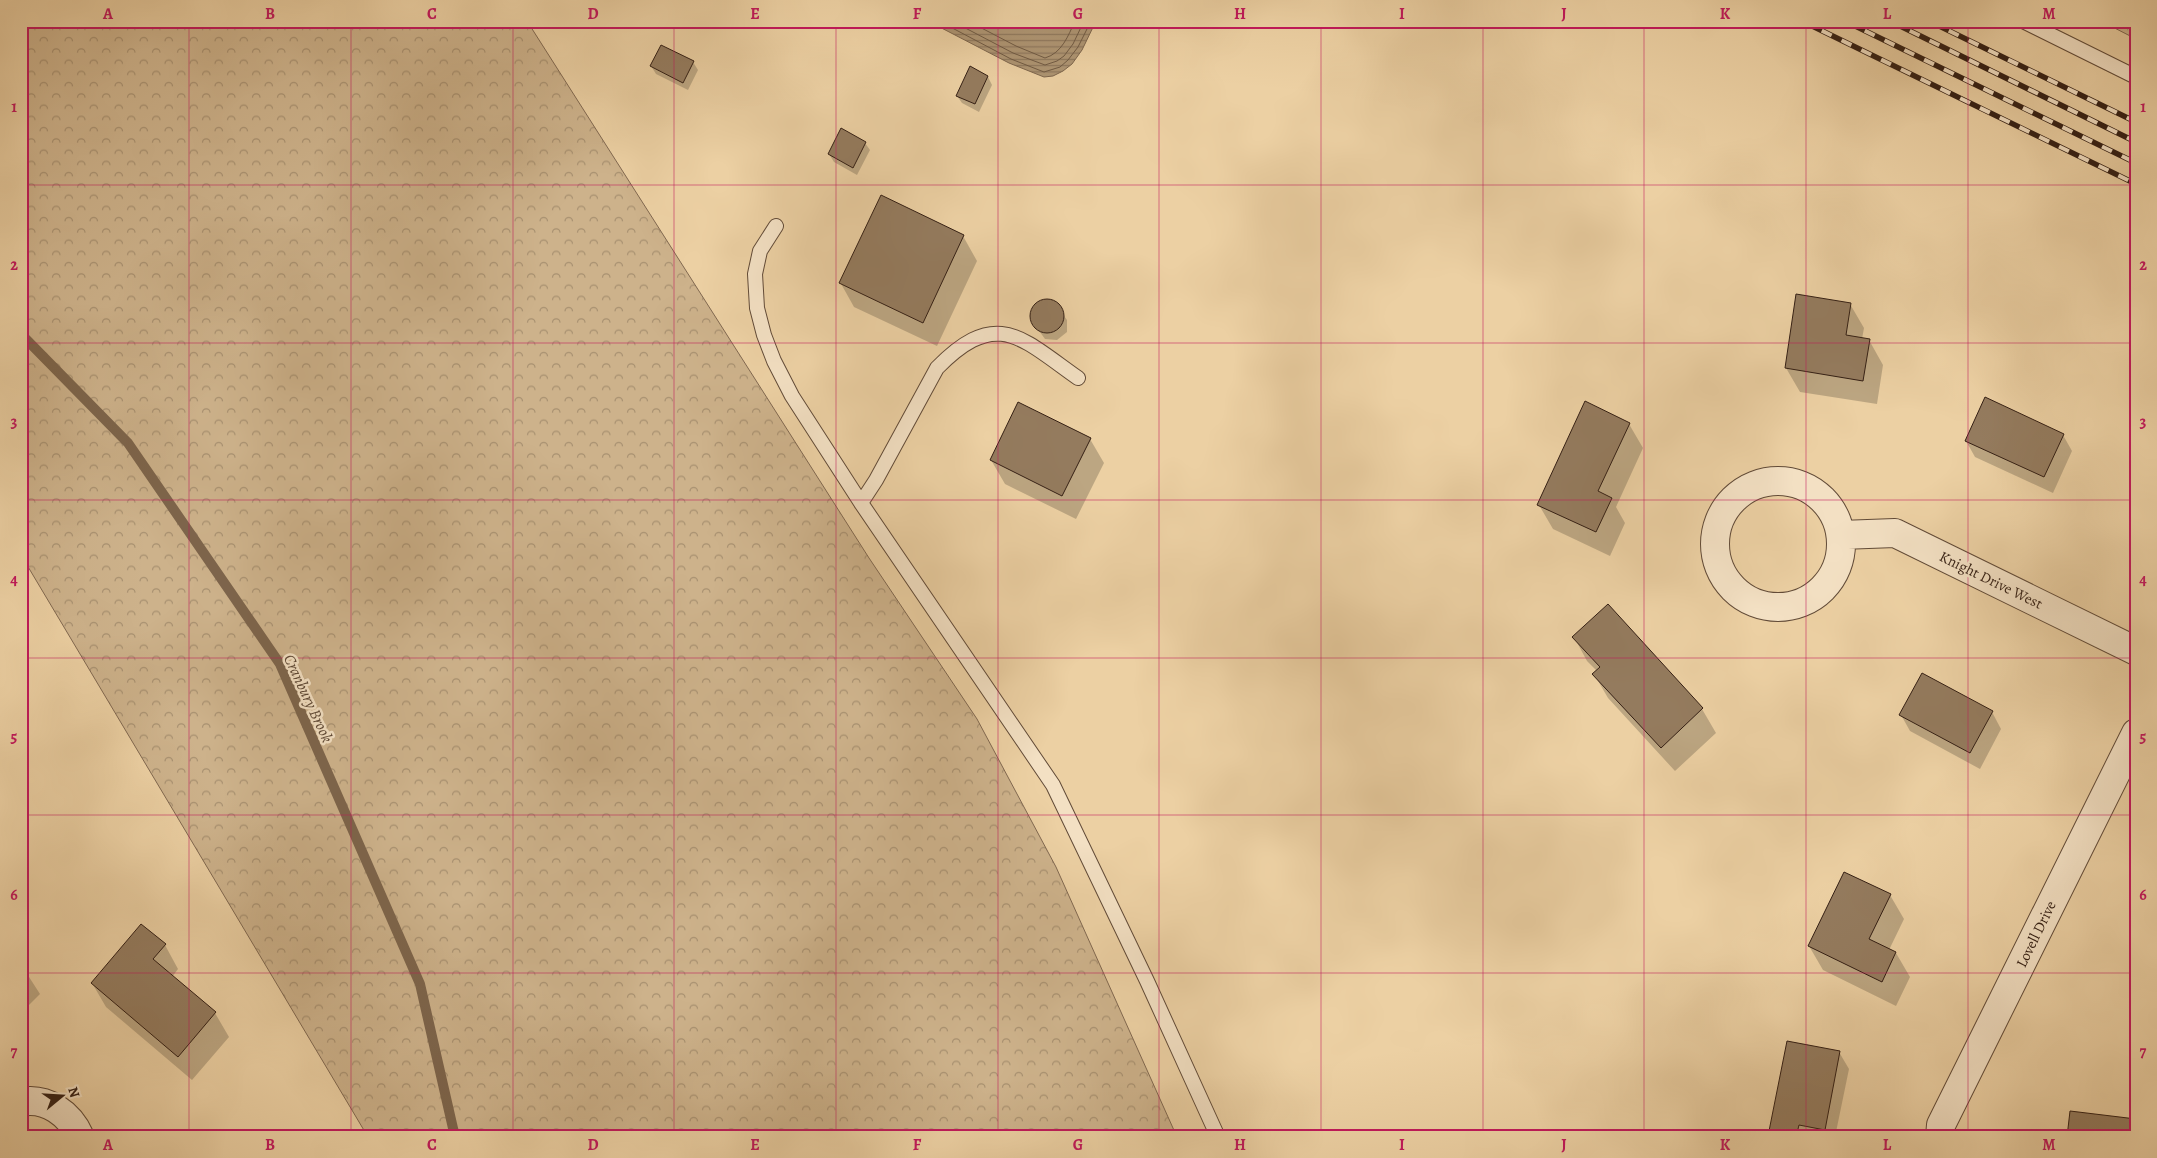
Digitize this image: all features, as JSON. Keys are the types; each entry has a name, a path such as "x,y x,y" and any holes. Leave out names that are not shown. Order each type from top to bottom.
{"street":[{"path":"1772,481 1798,484 1816,493 1833,512 1841,535 1840,557 1830,581 1815,596 1798,604 1778,608 1759,604 1741,595 1723,576 1715,551 1716,531 1723,512 1736,497 1752,486 1772,481"},
{"name":"Knight Drive West","path":"1841,535 1895,533 2136,651"},
{"name":"Lovell Drive","path":"1940,1137 1941,1125 2136,733"},
{"path":"21,1102 28,1100 46,1104 62,1112 75,1126 80,1137"}],"lane":[{"path":"2023,21 2136,77"},
{"path":"776,226 760,251 755,274 757,308 764,335 792,396 861,503 1053,785 1143,972 1218,1137"},
{"path":"861,503 876,480 937,368 951,353 968,342 1001,332 1015,336 1078,378"}],"green space":[{"path":"21,21 527,21 869,558 977,719 1056,867 1177,1137 368,1137 21,555"},
{"path":"2101,21 2136,21 2136,39"}],"water":[{"path":"928,21 1096,21 1082,50 1072,64 1053,76 1044,77 1009,63"}],"building":[{"path":"661,45 694,61 683,83 650,66"},
{"path":"970,66 988,76 975,104 956,96"},
{"path":"841,128 866,142 853,168 828,154"},
{"path":"881,195 964,235 923,323 839,283"},
{"path":"1796,294 1851,303 1846,335 1870,339 1863,381 1785,368"},
{"path":"1047,299 1054,300 1059,304 1063,309 1063,323 1059,328 1054,332 1047,333 1040,332 1035,328 1031,323 1030,316 1031,309 1035,304 1040,300"},
{"path":"1985,397 2064,434 2044,477 1965,441"},
{"path":"1585,401 1630,423 1598,491 1612,498 1596,532 1537,505"},
{"path":"1018,402 1091,438 1062,496 990,460"},
{"path":"1608,604 1703,708 1661,748 1592,674 1600,667 1572,637"},
{"path":"1922,673 1993,711 1970,753 1899,715"},
{"path":"1844,872 1891,894 1869,939 1896,952 1882,982 1808,946"},
{"path":"141,924 166,944 153,959 216,1012 178,1057 91,983"},
{"path":"1787,1041 1840,1051 1825,1130 1799,1125 1796,1137 1768,1136"},
{"path":"2070,1111 2136,1119 2136,1137 2067,1137"}],"waterway":[{"name":"Cranbury Brook","path":"21,334 128,443 280,664 420,984 455,1137"}],"railway":[{"path":"1802,21 2136,184"},
{"path":"1845,21 2136,163"},
{"path":"1890,21 2136,142"},
{"path":"1929,21 2136,122"}]}
